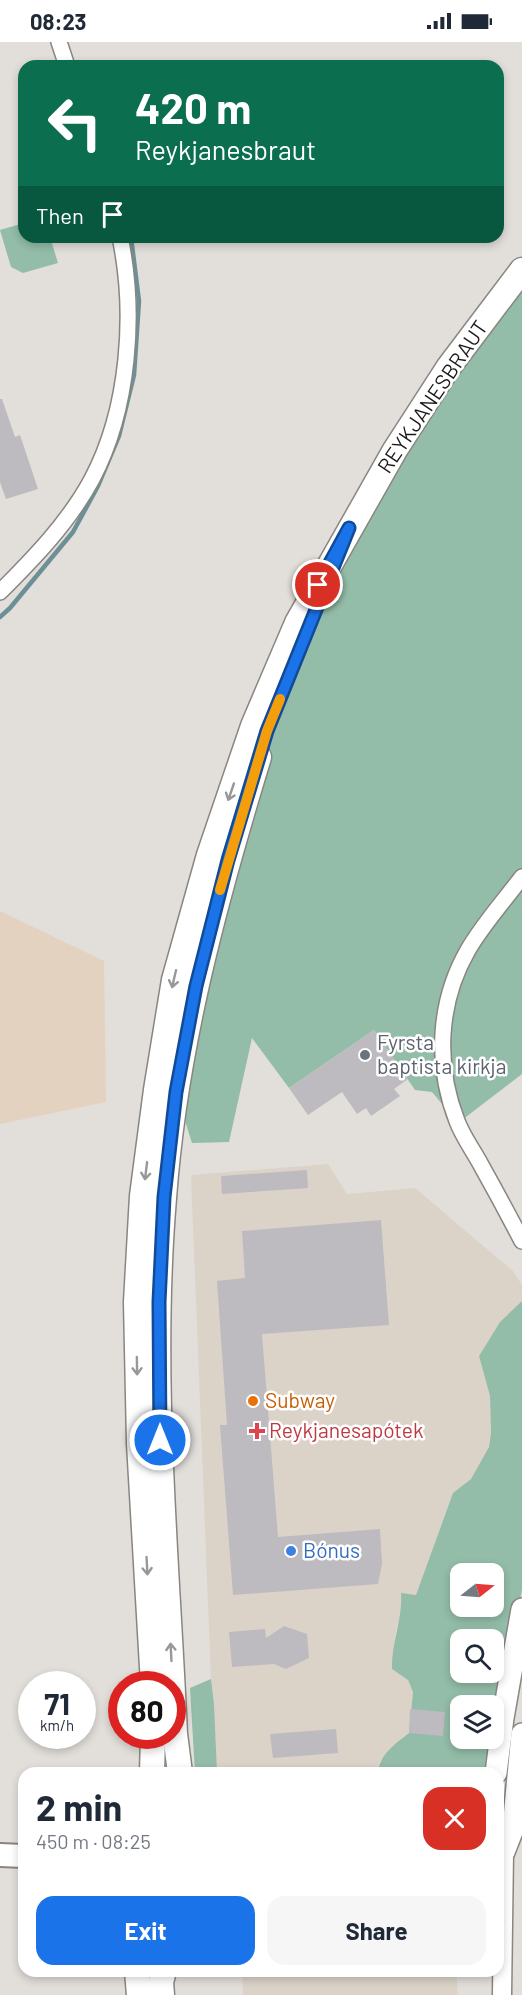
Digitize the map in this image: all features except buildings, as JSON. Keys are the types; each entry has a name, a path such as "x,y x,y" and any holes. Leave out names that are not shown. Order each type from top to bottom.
{"highway":[{"name":"REYKJANESBRAUT","path":"152,1671 139,1443 136,1302 144,1184 156,1090 174,980 209,855 253,726 297,623 395,450 448,368 522,270"},
{"name":"REYKJANESBRAUT","path":"179,1767 175,1734 160,1440 159,1314 164,1197 176,1092 196,986 228,860 267,731 349,528"},
{"path":"152,1767 153,1749"},
{"path":"138,1977 139,1995"},
{"path":"162,1977 162,1995"}],"main road":[{"path":"497,1767 522,1609"},
{"path":"504,1843 513,1829 522,1734"}],"street":[{"path":"59,42 65,60"},
{"path":"0,592 31,561 65,521 92,479 113,424 124,374 128,324 126,275 121,243"},
{"path":"522,877 475,938 462,961 447,1003 442,1053 447,1089 458,1123 522,1241"},
{"path":"502,1977 502,1995"}],"shaded area":[{"path":"0,911 104,961 106,1102 0,1124"},
{"path":"328,1164 347,1194 415,1188 513,1271 522,1285 522,1301 500,1322 479,1356 490,1396 489,1447 471,1479 453,1493 416,1596 402,1594 403,1609 396,1630 392,1658 408,1680 413,1692 409,1733 391,1748 379,1763 379,1767 217,1767 211,1679 191,1175"},
{"path":"242,1977 456,1977 458,1995 243,1995"}],"green space":[{"path":"18,225 18,243 52,243 58,263 23,273 11,267 0,230"},
{"path":"522,273 522,1074 458,1123 432,1092 415,1090 374,1030 289,1088 252,1038 229,1142 192,1143 176,1092 196,986 269,732 349,529"},
{"path":"522,1301 522,1590 502,1695 450,1695 450,1749 492,1749 488,1767 379,1767 385,1755 409,1733 413,1692 408,1680 392,1669 401,1593 416,1595 453,1493 471,1479 489,1447 490,1396 479,1356 500,1322"},
{"path":"211,1679 217,1767 195,1767 190,1688"}],"waterway":[{"path":"0,617 73,532 98,486 119,436 134,375 139,301 132,243"}],"slow traffic":[{"path":"220,890 267,731 280,699"}],"place":[{"name":"Fyrsta baptista kirkja","path":"365,1055"},
{"name":"Subway","path":"253,1401"},
{"name":"Reykjanesapótek","path":"257,1431"},
{"name":"Bónus","path":"291,1551"}],"route":[{"path":"160,1440 159,1302 164,1197 176,1092 196,986 228,860 267,731 349,528 318,585"}]}
